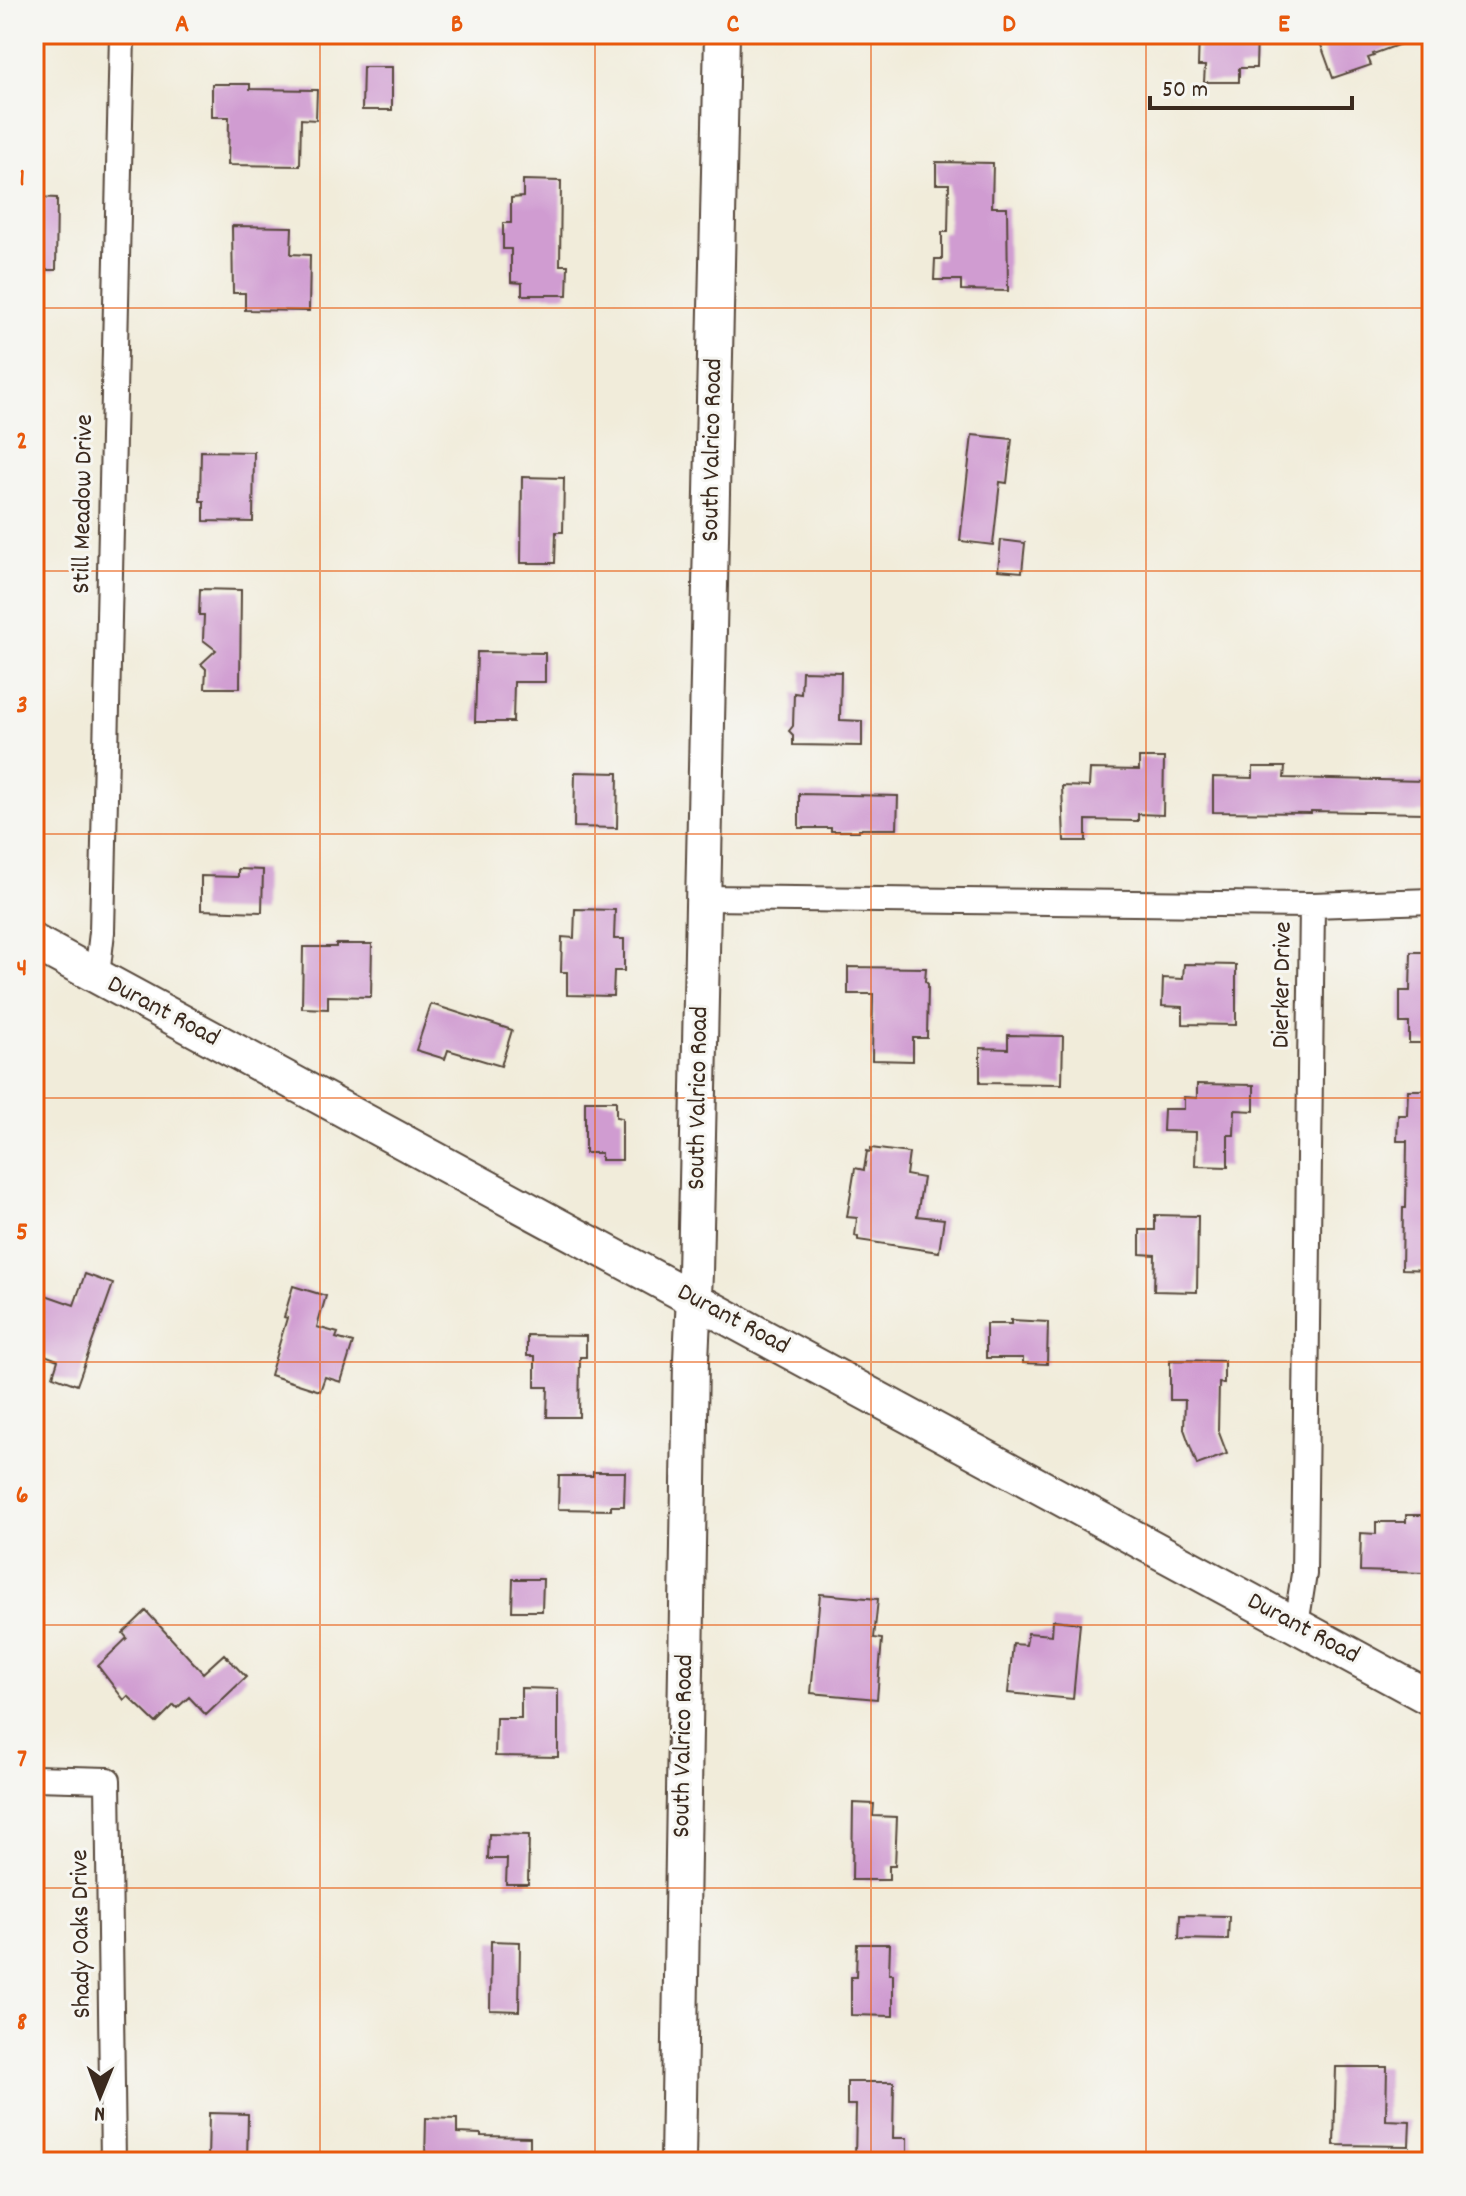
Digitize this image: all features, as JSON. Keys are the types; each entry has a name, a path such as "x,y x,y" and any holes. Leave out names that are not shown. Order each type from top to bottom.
{"street":[{"name":"Still Meadow Drive","path":"97,976 102,932 122,34"},
{"name":"South Valrico Road","path":"678,2162 691,1360 722,34"},
{"name":"Dierker Drive","path":"703,898 1312,905 1304,1574 1296,1625"},
{"path":"1312,905 1432,901"},
{"name":"Durant Road","path":"34,942 1432,1699"},
{"name":"Shady Oaks Drive","path":"34,1778 108,1780 113,2162"}],"lane":[{"path":"1426,2162 1432,2158"}],"building":[{"path":"1199,34 1257,34 1256,68 1239,68 1239,82 1204,82 1205,66 1198,66"},
{"path":"1317,34 1419,34 1420,37 1373,54 1368,58 1371,65 1333,78"},
{"path":"363,67 392,67 392,110 362,110"},
{"path":"212,84 250,84 250,89 317,90 316,120 301,119 300,166 228,165 229,117 212,117"},
{"path":"936,162 993,163 992,207 1007,207 1008,291 961,290 961,280 934,280 935,259 942,259 942,232 948,232 949,184 936,184"},
{"path":"523,180 561,181 560,265 568,265 567,295 522,295 522,283 511,282 511,249 503,249 503,223 511,223 511,198 523,197"},
{"path":"34,197 57,198 56,270 34,270"},
{"path":"232,226 292,227 291,254 310,255 309,311 245,310 245,293 233,293"},
{"path":"972,435 1012,439 1007,483 1000,482 993,545 960,541"},
{"path":"201,451 254,452 253,522 204,521 204,501 200,501"},
{"path":"522,477 564,478 563,532 556,532 555,563 521,563"},
{"path":"1001,540 1025,543 1022,572 998,570"},
{"path":"200,589 241,590 240,688 205,688 206,669 201,664 216,650 203,640 204,615 199,615"},
{"path":"477,652 545,653 545,682 514,682 513,722 475,722"},
{"path":"802,671 841,672 840,720 862,721 862,746 793,745 793,735 789,731 793,726 794,693 801,694"},
{"path":"1139,758 1164,758 1163,815 1138,814 1138,821 1086,820 1086,841 1064,841 1062,786 1089,787 1090,769 1139,770"},
{"path":"1253,767 1285,767 1284,778 1426,781 1426,813 1213,812 1213,777 1253,778"},
{"path":"575,772 618,773 617,828 574,827"},
{"path":"799,794 898,796 897,829 831,831 831,828 799,828"},
{"path":"238,869 263,870 262,912 201,910 201,876 238,877"},
{"path":"575,909 615,910 614,939 624,939 624,971 614,971 613,996 567,995 567,972 561,972 562,937 574,938"},
{"path":"336,944 372,944 371,997 328,996 328,1009 302,1008 303,947 336,947"},
{"path":"1411,952 1432,952 1432,1043 1409,1043 1409,1023 1400,1023 1400,991 1410,991"},
{"path":"1184,964 1236,965 1236,1025 1183,1024 1183,1007 1162,1006 1163,978 1183,979"},
{"path":"848,967 926,968 927,1038 913,1038 913,1061 872,1060 873,994 848,994"},
{"path":"431,1004 512,1030 501,1066 448,1050 445,1059 416,1050"},
{"path":"1008,1035 1063,1036 1062,1084 980,1083 980,1048 1008,1049"},
{"path":"1197,1084 1254,1085 1254,1111 1235,1110 1234,1135 1228,1135 1228,1167 1195,1166 1196,1132 1163,1131 1164,1109 1184,1109 1184,1097 1197,1098"},
{"path":"1408,1090 1432,1090 1432,1270 1402,1269 1407,1141 1397,1141 1398,1115 1407,1115"},
{"path":"585,1101 616,1101 616,1117 622,1118 622,1160 601,1160 601,1153 585,1153"},
{"path":"871,1148 909,1153 906,1175 923,1178 917,1216 944,1219 939,1252 858,1240 855,1236 857,1218 847,1217 855,1168 864,1170 867,1151 871,1152"},
{"path":"1155,1215 1198,1216 1197,1292 1154,1291 1155,1255 1140,1254 1140,1230 1155,1230"},
{"path":"85,1274 113,1284 77,1385 53,1376 58,1360 34,1351 34,1291 74,1305"},
{"path":"293,1286 326,1296 317,1327 338,1333 336,1338 353,1343 341,1382 325,1377 320,1391 270,1375"},
{"path":"1011,1320 1048,1322 1047,1364 1023,1363 1023,1358 986,1358 986,1324 1011,1324"},
{"path":"527,1335 586,1336 586,1357 580,1357 579,1417 547,1417 548,1387 535,1387 535,1356 527,1356"},
{"path":"1170,1360 1224,1361 1224,1384 1219,1383 1218,1430 1227,1454 1197,1465 1184,1429 1185,1400 1170,1400"},
{"path":"593,1472 625,1472 624,1506 611,1506 611,1510 558,1509 559,1476 593,1476"},
{"path":"1406,1515 1427,1515 1426,1573 1360,1571 1361,1533 1376,1534 1376,1522 1406,1522"},
{"path":"513,1579 543,1579 542,1611 512,1611"},
{"path":"820,1594 878,1599 874,1638 882,1639 877,1699 811,1693"},
{"path":"146,1611 203,1673 224,1654 246,1677 206,1715 189,1697 177,1708 174,1705 156,1723 128,1696 124,1700 98,1666 127,1638 123,1633"},
{"path":"1053,1620 1080,1623 1073,1699 1008,1693 1013,1644 1026,1645 1028,1633 1052,1635"},
{"path":"521,1688 558,1689 558,1757 495,1756 496,1718 521,1718"},
{"path":"853,1803 874,1804 873,1816 897,1817 895,1866 889,1866 889,1880 852,1880"},
{"path":"489,1834 529,1835 528,1884 506,1884 507,1859 488,1859"},
{"path":"1180,1915 1229,1916 1228,1940 1179,1939"},
{"path":"491,1941 520,1942 519,2011 490,2010"},
{"path":"857,1944 890,1944 893,2016 851,2015 851,1977 856,1977"},
{"path":"1336,2067 1387,2067 1386,2120 1410,2121 1409,2146 1334,2145"},
{"path":"847,2082 894,2082 893,2138 907,2138 907,2162 855,2162 856,2105 847,2105"},
{"path":"209,2113 248,2114 247,2162 208,2162"},
{"path":"426,2118 457,2119 457,2133 530,2137 530,2162 425,2162"}]}
